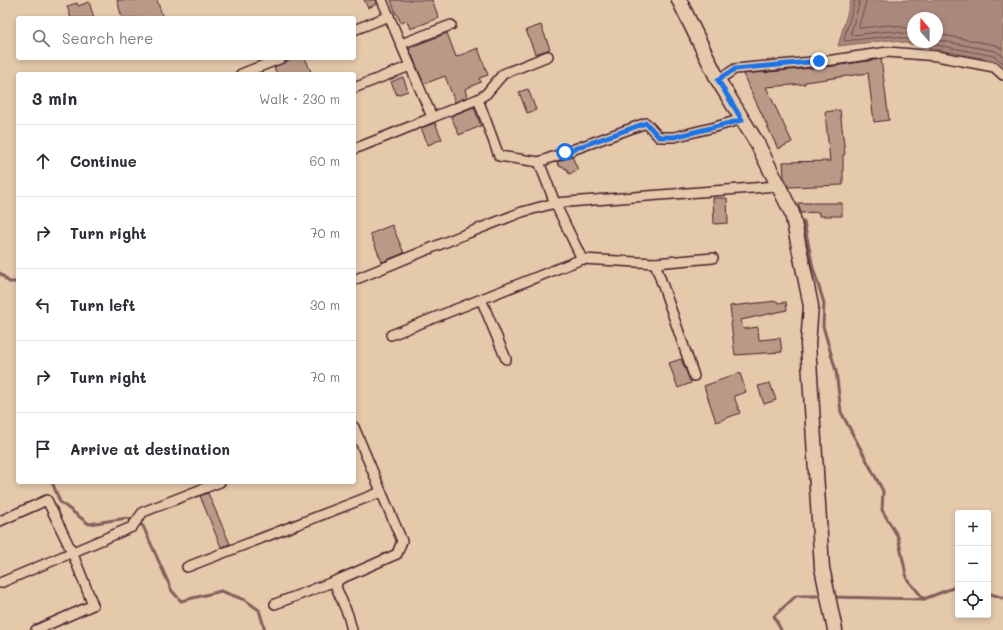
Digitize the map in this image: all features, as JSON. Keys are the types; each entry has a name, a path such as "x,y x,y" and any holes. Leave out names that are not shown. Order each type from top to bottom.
{"main road":[{"path":"679,0 718,80 756,143 792,213 811,306 808,344 822,568 835,630"}],"street":[{"path":"382,0 432,117"},
{"path":"356,29 389,16"},
{"path":"401,44 451,25"},
{"path":"718,80 735,69 833,60 888,52 937,56 994,67 1003,76"},
{"path":"356,148 478,99 486,94 503,74 548,56"},
{"path":"246,72 277,60"},
{"path":"356,87 410,66"},
{"path":"478,99 499,156 538,162 646,123 659,137 674,137 742,120"},
{"path":"538,162 555,203 582,259"},
{"path":"356,279 522,212 555,203 778,186"},
{"path":"391,335 582,259 655,262 713,258"},
{"path":"655,262 694,376"},
{"path":"481,299 506,359"},
{"path":"275,604 338,580 397,554 402,541 356,433"},
{"path":"0,583 132,527 143,512 215,484"},
{"path":"187,567 381,492"},
{"path":"0,521 47,500 72,552 93,605 36,630"},
{"path":"338,580 336,587 348,615 352,630"}],"water":[{"path":"851,0 1003,0 1003,68 993,60 931,48 943,48 943,12 907,12 907,43 890,40 838,46"}],"building":[{"path":"117,0 157,0 162,16 121,16"},
{"path":"364,0 376,0 377,4 368,8"},
{"path":"391,0 432,0 439,18 410,29 407,21 401,23"},
{"path":"89,2 93,16 70,16 67,6 77,3 78,6"},
{"path":"541,25 550,49 535,54 526,30"},
{"path":"447,33 456,57 478,48 488,75 479,78 481,82 465,89 467,97 455,102 445,76 424,84 409,48"},
{"path":"881,59 889,120 874,122 868,73 805,82 805,84 766,87 792,142 778,149 743,74 834,66"},
{"path":"290,60 306,60 311,72 276,72 274,67"},
{"path":"403,77 408,91 397,95 391,82"},
{"path":"528,89 536,110 527,113 519,92"},
{"path":"474,107 481,126 459,135 451,116"},
{"path":"840,110 845,154 843,155 843,185 788,187 784,177 783,162 830,161 825,112"},
{"path":"435,123 442,139 428,145 421,128"},
{"path":"572,156 578,170 569,174 566,168 565,169 563,166 560,167 557,162"},
{"path":"713,198 727,198 728,223 714,224"},
{"path":"798,203 842,203 842,216 819,216 819,212 801,213"},
{"path":"392,225 404,253 382,262 370,234"},
{"path":"777,301 778,303 786,302 787,310 741,320 743,329 758,327 759,340 780,338 782,352 735,355 730,306"},
{"path":"681,359 691,383 678,388 669,363"},
{"path":"740,373 746,392 734,396 740,413 716,422 704,386"},
{"path":"770,383 776,400 764,404 758,386"},
{"path":"208,493 230,544 221,547 200,496"}],"waterway":[{"path":"804,222 813,268 824,303 823,326 836,371 841,412 883,491 882,510 898,537 907,579 924,599"},
{"path":"0,273 9,282 16,282"},
{"path":"53,484 60,502 89,524 127,518 143,526 172,591 181,601 221,591 245,600 259,610 265,630"},
{"path":"832,597 924,599 955,587"},
{"path":"991,594 1003,598"},
{"path":"781,630 774,616 796,596 825,596"}],"route":[{"path":"565,152 646,123 659,137 674,137 742,120 718,80 735,69 819,61"}]}
